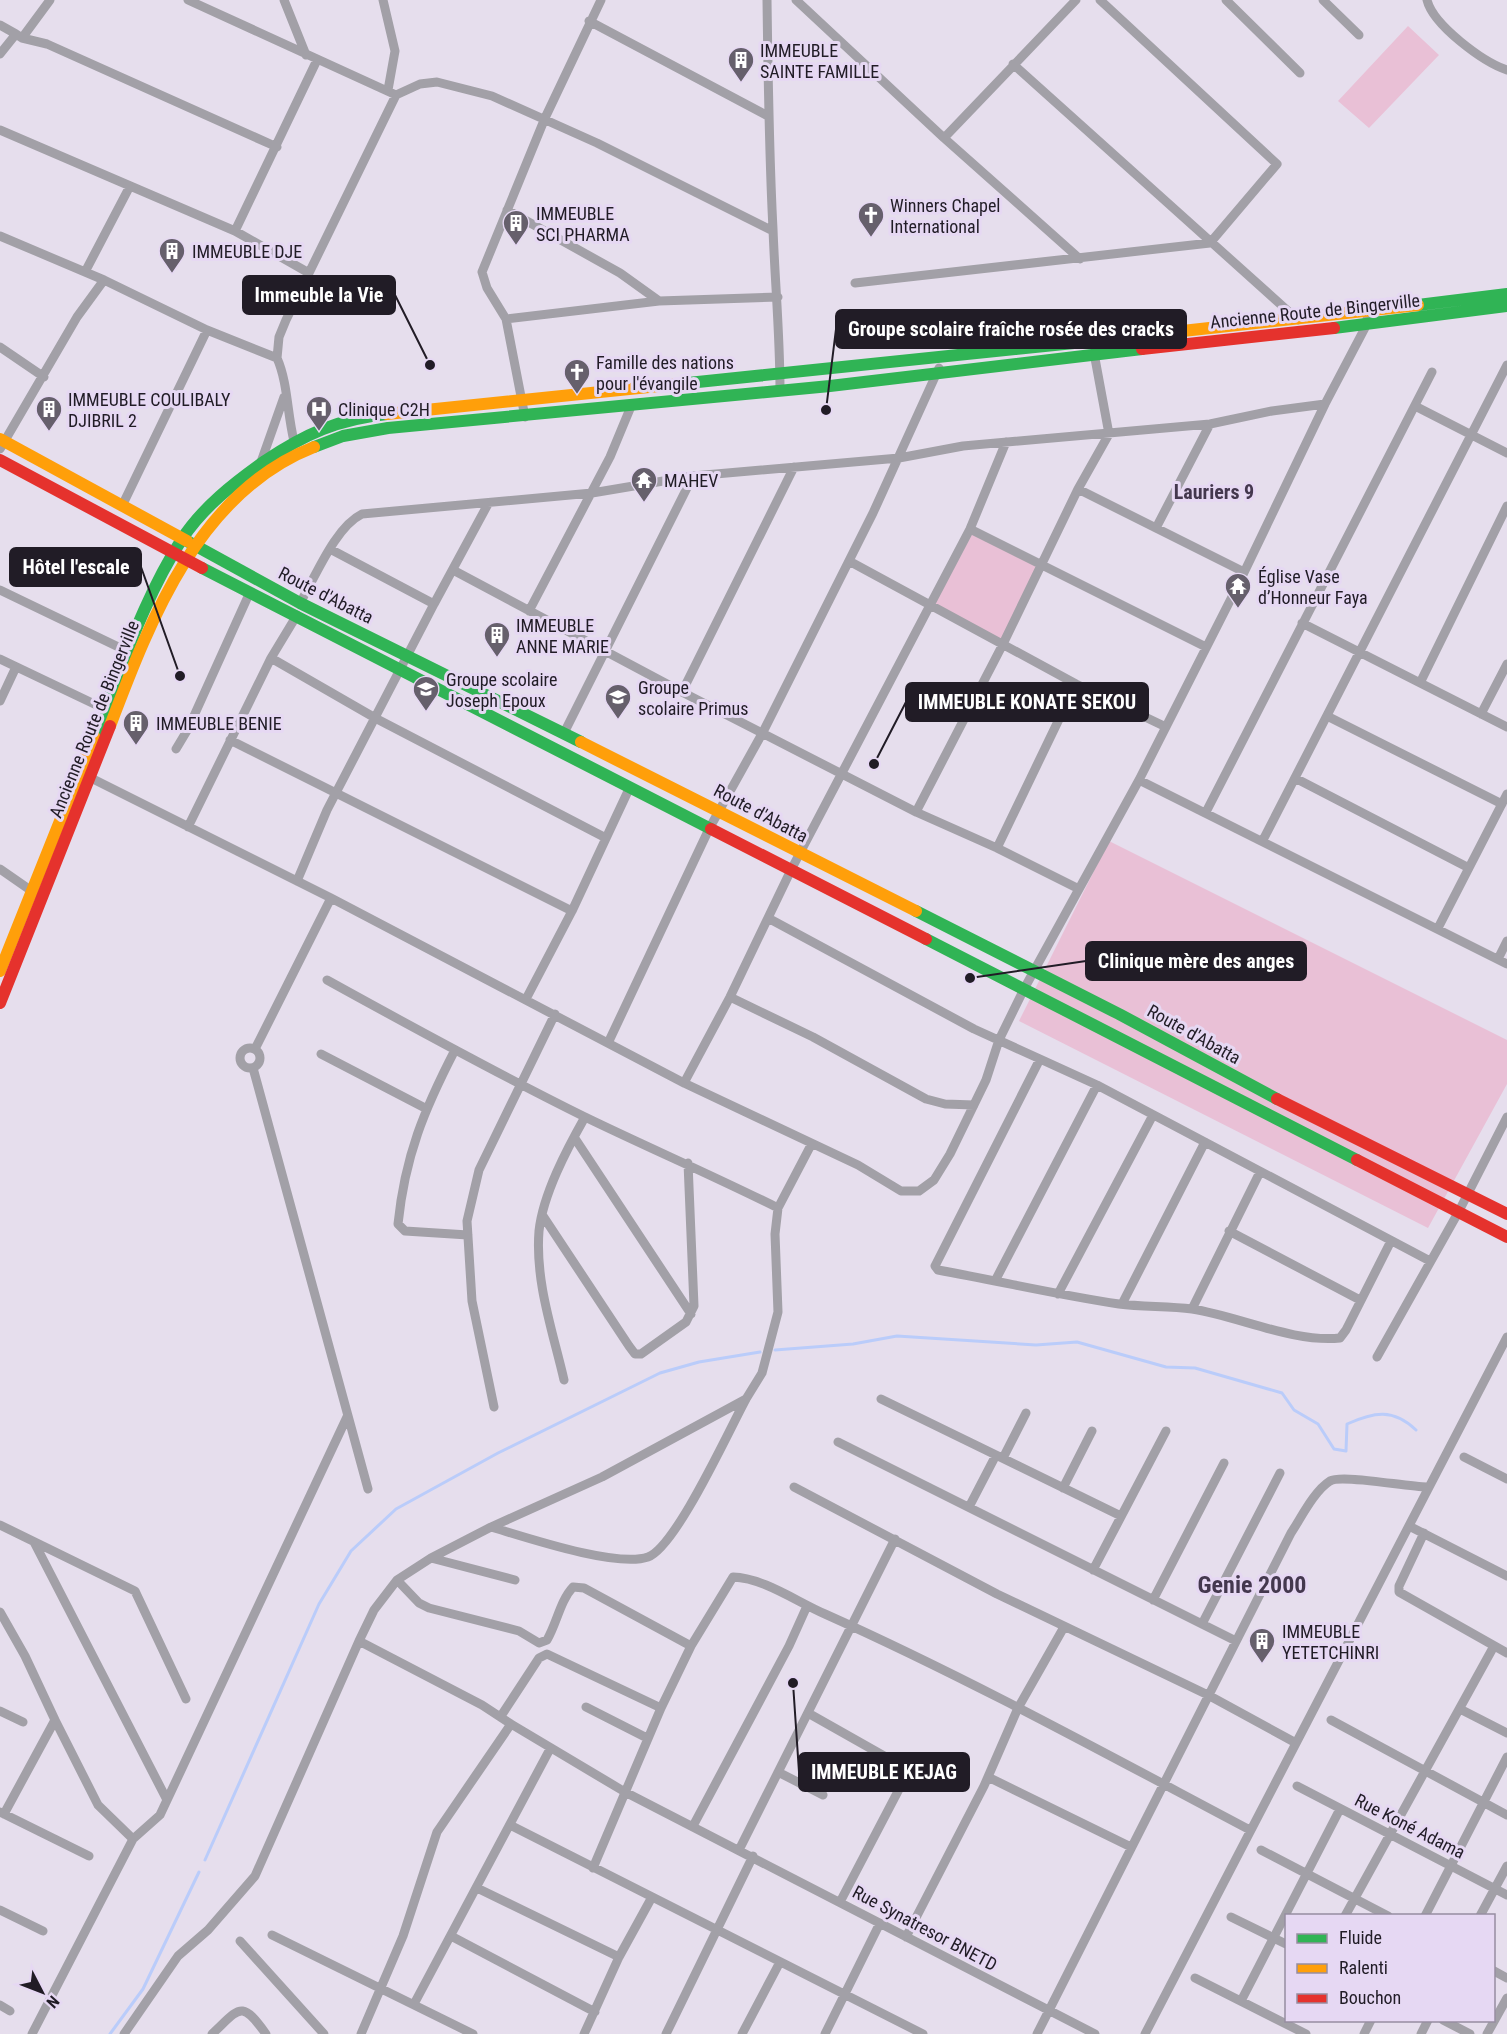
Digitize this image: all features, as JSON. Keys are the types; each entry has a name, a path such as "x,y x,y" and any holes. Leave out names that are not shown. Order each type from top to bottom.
{"street":[{"path":"0,54 50,0"},
{"path":"188,0 306,56 392,92 420,84 449,83 492,96 545,118 773,231"},
{"path":"284,0 306,56"},
{"path":"294,441 285,395 284,373 277,358 279,337 392,92 395,51 383,0"},
{"path":"525,417 506,319 487,288 482,272 545,118 589,21 601,0"},
{"path":"767,0 768,116 778,297 780,390"},
{"path":"796,0 944,138 1080,259"},
{"path":"944,138 1076,0"},
{"path":"855,283 1210,243 1277,164 1100,0"},
{"path":"1226,0 1300,73"},
{"path":"1323,0 1359,35"},
{"path":"1427,0 1433,14 1479,56 1486,62 1507,70"},
{"path":"589,21 768,116"},
{"path":"0,25 19,36 47,44 277,147"},
{"path":"235,231 317,60"},
{"path":"1013,64 1298,320"},
{"path":"0,130 235,231 309,273"},
{"path":"85,272 130,186"},
{"path":"507,210 620,273 659,301"},
{"path":"0,236 104,280 207,330 277,358"},
{"path":"1,443 44,377 77,317 104,280"},
{"name":"Ancienne Route de Bingerville","path":"0,1003 5,965 133,654 170,583 183,538 215,501 261,462 294,441 337,422 368,417 1298,320 1507,294"},
{"path":"506,319 659,301 778,297"},
{"name":"Ancienne Route de Bingerville","path":"179,556 194,544 245,489 274,468 317,446 344,436 388,428 525,417 632,404 830,386 938,371 1368,324 1507,306"},
{"path":"89,777 331,898 609,1041 684,1083 858,1166 901,1191 919,1191 934,1180 950,1154 974,1105 999,1040 1024,989 1139,780 1244,572 1325,404 1368,324 1365,311"},
{"path":"122,506 207,330"},
{"path":"0,346 44,377"},
{"path":"916,812 1003,644 1078,489 1109,434 1094,353"},
{"path":"609,1041 718,810 763,732 849,561 899,458 943,358"},
{"path":"1263,840 1507,365"},
{"path":"1206,812 1432,372"},
{"path":"261,462 285,395"},
{"path":"529,611 592,493 632,404"},
{"path":"188,827 271,658 330,549 351,521 362,514 592,493 693,476 899,458 963,446 1210,424 1272,411 1325,404"},
{"path":"1415,406 1507,453"},
{"path":"1156,528 1210,424"},
{"path":"684,1083 730,997 791,870 970,529 1006,442"},
{"name":"Route d'Abatta","path":"1,443 194,544 401,669 629,789 1507,1237"},
{"name":"Route d'Abatta","path":"0,460 250,592 299,609 407,656 718,810 800,854 1119,1014 1237,1079 1507,1214"},
{"path":"682,692 794,468"},
{"path":"564,733 693,476"},
{"path":"1078,489 1244,572"},
{"path":"297,881 337,792 488,504"},
{"path":"1420,683 1507,506"},
{"path":"970,529 1206,647"},
{"path":"330,549 434,604"},
{"path":"849,561 1076,684 1166,727"},
{"path":"453,570 605,653 841,774 1079,889"},
{"path":"0,590 133,654"},
{"path":"176,749 188,729 250,592"},
{"path":"1302,623 1507,727"},
{"path":"271,658 376,719 604,837"},
{"path":"0,659 109,711"},
{"path":"1481,714 1507,664"},
{"path":"0,701 16,668"},
{"path":"997,848 1076,684"},
{"name":"Ancienne Route de Bingerville","path":"35,894 89,777 109,711"},
{"path":"1327,716 1502,804"},
{"path":"230,741 337,792 572,911"},
{"path":"1295,778 1469,868"},
{"path":"1139,780 1507,964"},
{"path":"526,999 572,911 604,837 629,789"},
{"path":"1438,928 1507,794"},
{"path":"0,869 35,894"},
{"path":"255,1049 331,898"},
{"path":"768,918 999,1040 1097,1085 1153,1114 1430,1261"},
{"path":"1497,959 1507,941"},
{"path":"327,980 585,1117 688,1163 778,1208"},
{"path":"730,997 813,1037 926,1099 945,1104 974,1105"},
{"path":"494,1407 472,1301 467,1221 479,1170 555,1014"},
{"path":"245,1049 255,1049 260,1054 260,1061 253,1068 244,1066 240,1057 245,1049"},
{"path":"455,1050 425,1108 402,1184 398,1224 405,1231 468,1235"},
{"path":"321,1054 425,1108"},
{"path":"1040,1059 935,1263 938,1270 1122,1304 1192,1309 1300,1335 1332,1339 1340,1338 1391,1241"},
{"path":"253,1068 368,1489"},
{"path":"994,1281 1097,1085"},
{"path":"1058,1294 1153,1114"},
{"path":"564,1380 541,1281 539,1230 553,1183 585,1117"},
{"path":"1377,1357 1459,1211 1507,1117"},
{"path":"574,1137 691,1314"},
{"path":"1122,1304 1205,1142"},
{"path":"491,1527 564,1548 619,1559 648,1557 669,1539 762,1373 778,1312 775,1234 778,1208 811,1145"},
{"path":"543,1216 635,1354 641,1354 686,1322 691,1314 694,1297 688,1163"},
{"path":"1192,1309 1260,1172"},
{"path":"1229,1231 1360,1300"},
{"path":"1145,2034 1409,1526 1427,1487 1507,1337"},
{"path":"124,2034 178,1956 208,1930 255,1876 359,1641 374,1610 397,1580 431,1558 491,1527 602,1477 746,1399"},
{"path":"881,1399 1121,1516"},
{"path":"969,1507 1026,1413"},
{"path":"32,2034 133,1839 160,1815 347,1417"},
{"path":"1064,1488 1092,1431"},
{"path":"1093,1570 1166,1431"},
{"path":"838,1442 1236,1641"},
{"path":"1464,1457 1507,1479"},
{"path":"1152,1600 1224,1463"},
{"path":"1202,1624 1280,1473"},
{"path":"1037,2034 1291,1533 1330,1481 1342,1478 1406,1487 1427,1487"},
{"path":"794,1487 1064,1627 1208,1695 1296,1743"},
{"path":"0,1525 135,1591 186,1699"},
{"path":"1409,1526 1507,1576"},
{"path":"1424,1533 1399,1586 1399,1592 1507,1653"},
{"path":"739,1850 895,1539"},
{"path":"34,1542 167,1800"},
{"path":"431,1558 515,1581"},
{"path":"593,1868 661,1708 691,1646 733,1577 762,1584 1018,1708 1250,1830"},
{"path":"397,1580 419,1603 429,1608 519,1631 538,1643 547,1640 553,1630 566,1594 573,1587 584,1588 691,1646"},
{"path":"693,1826 807,1606"},
{"path":"0,1612 25,1656 98,1805 133,1839"},
{"path":"906,1937 988,1777 1018,1708 1064,1627"},
{"name":"Rue Synatresor BNETD","path":"359,1641 501,1716 550,1749 625,1792 1095,2034"},
{"path":"1347,1914 1494,1646"},
{"path":"501,1716 539,1658 547,1654 661,1708"},
{"path":"586,1707 647,1738"},
{"path":"1460,1709 1507,1733"},
{"path":"0,1711 23,1722"},
{"path":"808,1713 900,1765 906,1776 840,1902"},
{"path":"55,1720 2,1813 89,1856"},
{"path":"1331,1720 1507,1815"},
{"path":"361,2034 403,1936 437,1832 511,1724"},
{"path":"414,2004 550,1749"},
{"path":"1426,1914 1507,1757"},
{"path":"778,1772 823,1795"},
{"path":"988,1777 1131,1847"},
{"name":"Rue Koné Adama","path":"1297,1786 1507,1895"},
{"path":"1286,1914 1340,1809"},
{"path":"510,1825 719,1929 908,2031 923,2034"},
{"path":"1261,1850 1384,1914"},
{"path":"666,2034 753,1856"},
{"path":"1481,1914 1507,1866"},
{"path":"477,1888 619,1957"},
{"path":"584,2034 596,2012 619,1957 652,1897"},
{"path":"0,1910 43,1931"},
{"path":"1241,2001 1285,1915"},
{"path":"1231,1917 1285,1943"},
{"path":"825,2034 880,1923"},
{"path":"272,1935 473,2034"},
{"path":"451,1936 596,2012"},
{"path":"240,1941 324,2034"},
{"path":"742,2034 780,1962"},
{"path":"1195,1978 1285,2021"},
{"path":"1495,2020 1507,1998"},
{"path":"0,2005 10,2010"},
{"path":"212,2034 236,2012 243,2010 250,2012 266,2034"},
{"path":"1287,2022 1306,2034"},
{"path":"1447,2022 1470,2034"}],"shaded area":[{"path":"1408,26 1439,55 1369,128 1338,101"},
{"path":"972,534 1038,566 1000,642 935,604"},
{"path":"1109,841 1507,1040 1507,1084 1428,1228 1019,1021"}],"waterway":[{"path":"775,1350 853,1344 897,1336 1036,1345 1077,1342 1166,1367 1195,1368 1282,1393 1294,1410 1318,1424 1334,1449 1346,1451 1347,1424 1366,1417 1391,1415 1408,1423 1416,1430"},
{"path":"205,1860 319,1604 351,1551 396,1509 498,1453 660,1373 699,1362 760,1352"},
{"path":"110,2034 143,1989 199,1872"}],"traffic: fast":[{"path":"1418,305 1507,294"},
{"path":"1334,328 1507,306"},
{"path":"688,383 1074,343"},
{"path":"314,447 343,436 388,428 830,386 1142,349"},
{"path":"94,736 144,610 168,562 199,516 242,478 294,443 337,424 387,414"},
{"path":"187,541 300,603 581,742"},
{"path":"202,568 711,829"},
{"path":"916,911 1119,1014 1277,1099"},
{"path":"926,939 1357,1160"}],"traffic: slow":[{"path":"1074,343 1418,305"},
{"path":"387,414 688,383"},
{"path":"0,439 187,541"},
{"path":"110,726 162,602 184,563 210,527 239,494 274,467 314,447"},
{"path":"0,971 94,736"},
{"path":"581,742 916,911"}],"traffic: jam":[{"path":"1142,349 1334,328"},
{"path":"0,460 202,568"},
{"path":"0,1003 110,726"},
{"path":"711,829 926,939"},
{"path":"1277,1099 1507,1214"},
{"path":"1357,1160 1507,1237"}],"place":[{"name":"IMMEUBLE SAINTE FAMILLE","path":"741,83"},
{"name":"Winners Chapel International","path":"871,238"},
{"name":"IMMEUBLE SCI PHARMA","path":"516,246"},
{"name":"IMMEUBLE DJE","path":"172,274"},
{"name":"Immeuble la Vie","path":"430,365"},
{"name":"Famille des nations pour l'évangile","path":"577,395"},
{"name":"Groupe scolaire fraîche rosée des cracks","path":"826,410"},
{"name":"IMMEUBLE COULIBALY DJIBRIL 2","path":"49,432"},
{"name":"Clinique C2H","path":"319,432"},
{"name":"MAHEV","path":"644,503"},
{"name":"Église Vase d’Honneur Faya","path":"1238,609"},
{"name":"IMMEUBLE ANNE MARIE","path":"497,658"},
{"name":"Hôtel l'escale","path":"180,676"},
{"name":"Groupe scolaire Joseph Epoux","path":"426,712"},
{"name":"Groupe scolaire Primus","path":"618,720"},
{"name":"IMMEUBLE BENIE","path":"136,746"},
{"name":"IMMEUBLE KONATE SEKOU","path":"874,764"},
{"name":"Clinique mère des anges","path":"970,978"},
{"name":"IMMEUBLE YETETCHINRI","path":"1262,1664"},
{"name":"IMMEUBLE KEJAG","path":"793,1683"}],"district":[{"name":"Lauriers 9","path":"1214,492"},
{"name":"Genie 2000","path":"1252,1585"}]}
